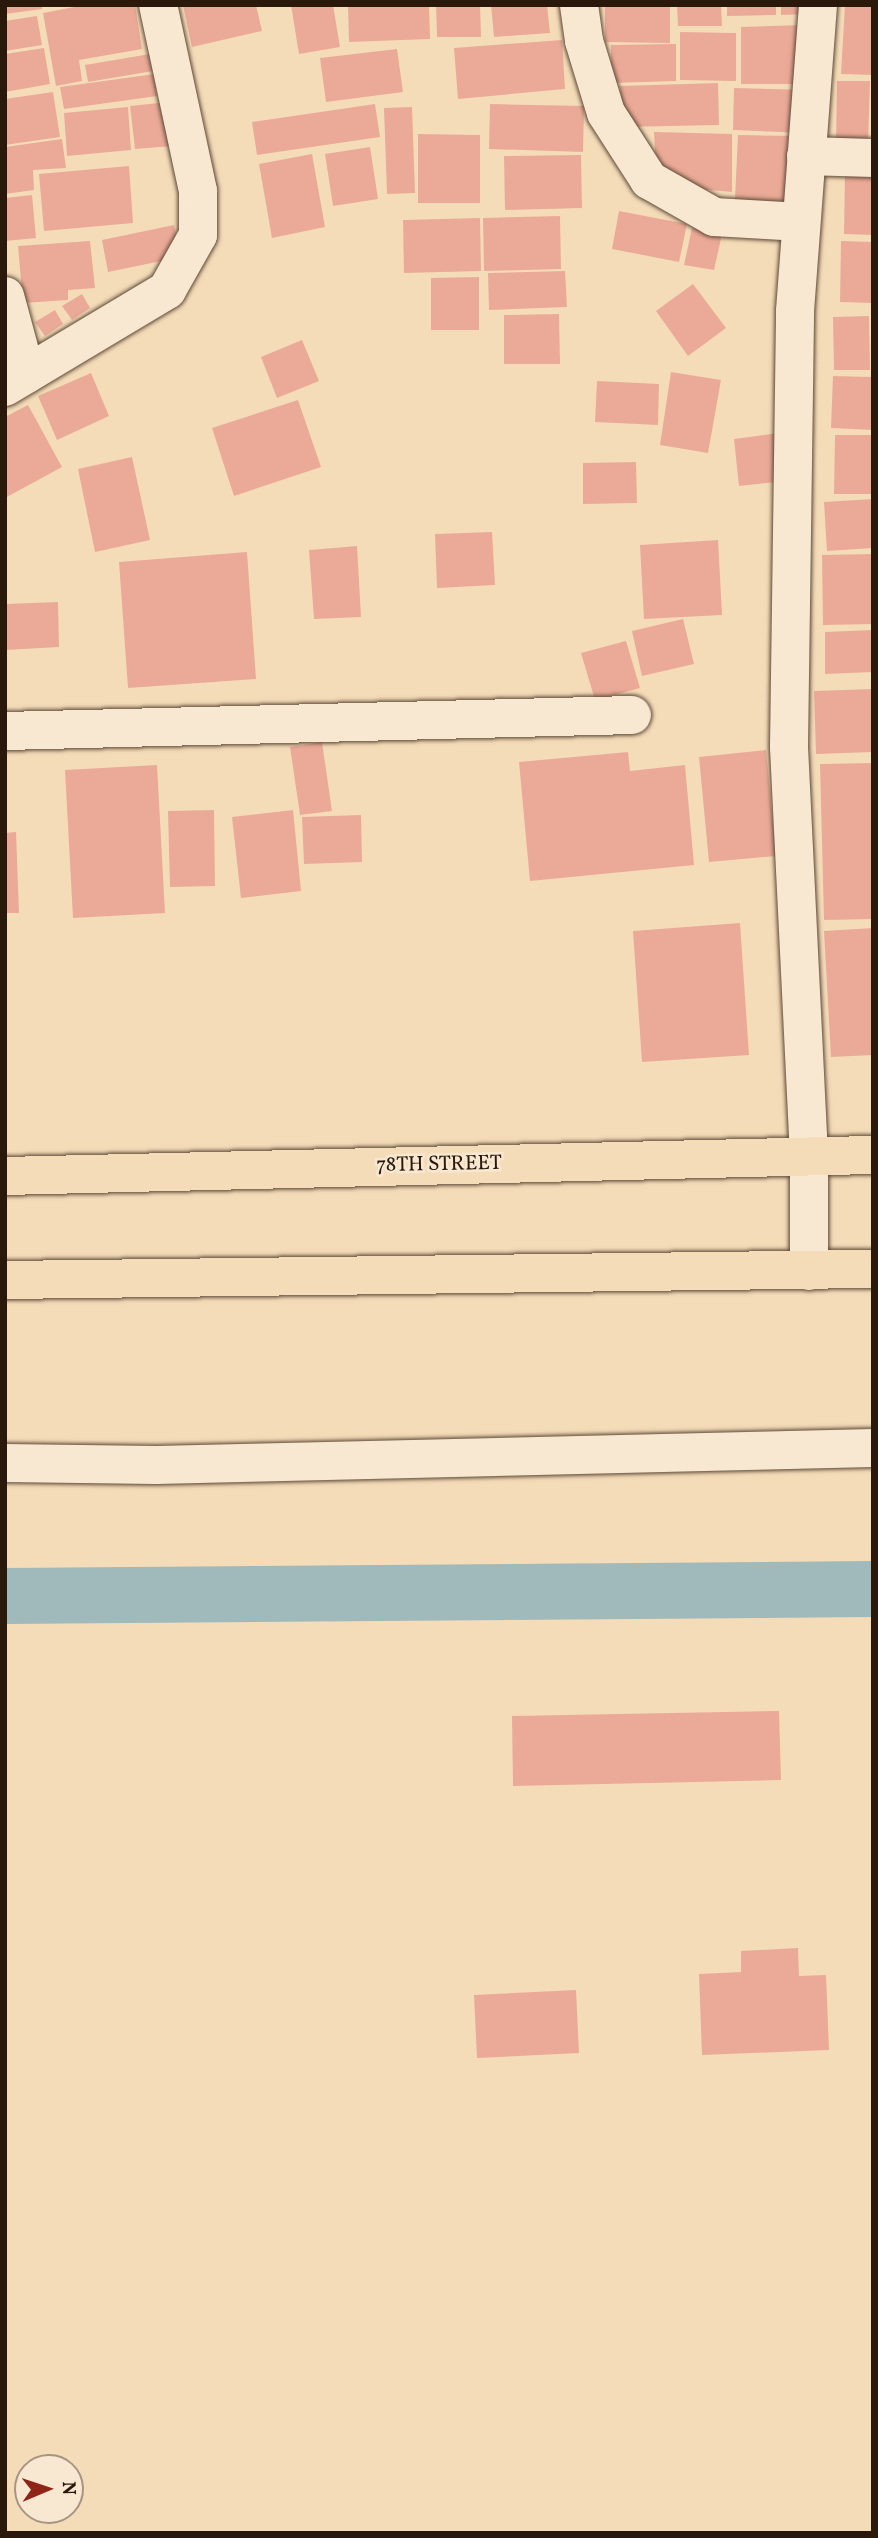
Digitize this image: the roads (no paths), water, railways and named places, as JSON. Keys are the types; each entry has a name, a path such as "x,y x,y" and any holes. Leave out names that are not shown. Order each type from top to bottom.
{"main road":[{"name":"78TH STREET","path":"5,1176 873,1155"},
{"path":"5,1280 873,1269"}],"street":[{"path":"5,296 16,380 167,290 198,235 198,191 158,5"},
{"path":"579,5 584,41 606,113 649,180 714,217 801,222"},
{"path":"809,1271 809,1156 789,747 795,311 818,5"},
{"path":"806,156 873,158"},
{"path":"5,731 632,715"},
{"path":"5,1464 156,1465 873,1448"}],"waterway":[{"path":"5,1596 873,1589"}]}
